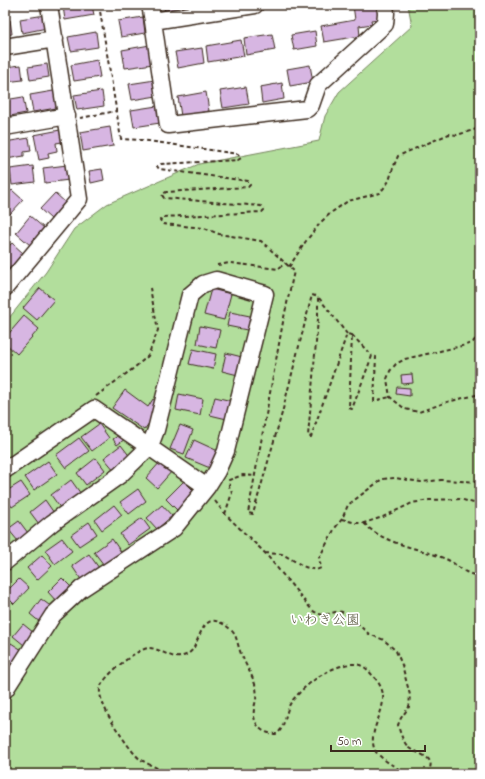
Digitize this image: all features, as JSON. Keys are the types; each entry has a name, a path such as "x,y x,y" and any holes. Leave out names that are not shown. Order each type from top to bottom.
{"street":[{"path":"5,288 79,198 49,5"},
{"path":"150,5 168,125 307,109 311,105 318,85 385,24 385,5"},
{"path":"153,22 254,5"},
{"path":"5,47 55,40"},
{"path":"5,127 67,118"},
{"path":"5,562 52,523 120,475 150,446 156,430 190,295 203,284 216,280 265,294 226,451 217,471 206,488 174,528 81,589 53,615 6,685"},
{"path":"5,470 94,409 150,446 206,488"}],"path":[{"path":"99,5 121,140 141,140 238,154 241,158 238,160 161,164 157,166 159,169 248,181 250,185 248,187 166,192 162,195 164,198 261,206 264,210 262,212 163,217 160,220 163,224 204,228 219,234 261,241 294,272 283,322 248,512 253,514 282,413 312,295 318,297 347,334 352,335 372,356 376,357 374,401 390,397"},
{"path":"67,118 116,111"},
{"path":"289,267 306,241 321,222 332,212 348,201 380,193 389,181 398,156 449,134 457,135 480,128"},
{"path":"207,283 206,272 208,268 217,265 230,263 278,270 285,264"},
{"path":"95,397 148,356 158,330 150,288"},
{"path":"318,297 318,319 308,436 311,437 347,334"},
{"path":"480,334 473,342 466,345 405,359 396,364 387,379 390,397 397,404 406,409 419,412 447,402 480,394"},
{"path":"352,335 349,408 352,409 372,356"},
{"path":"225,514 232,492 229,486 230,480 243,475 255,476"},
{"path":"265,552 282,554 305,567 316,570 321,568 319,558 348,506 382,479 395,478 421,482 441,480 480,482"},
{"path":"206,488 225,514 265,552 312,610 319,615 324,616 341,611 369,634 384,640 396,651 402,665 410,695 409,708 401,718 398,725 402,737 410,748 423,754 430,762 430,769 427,774"},
{"path":"342,519 356,523 364,523 383,517 412,503 429,500 460,499 480,505"},
{"path":"364,523 372,532 404,546 450,560 466,572 480,577"},
{"path":"170,774 138,759 112,721 100,695 100,688 104,680 140,650 149,648 172,656 182,657 192,651 202,629 206,624 217,621 230,629 235,635 243,659 254,682 257,694 253,717 260,728 271,734 277,734 281,730 291,703 314,680 331,670 349,664 362,666 370,672 379,683 382,691 383,699 381,712 374,731 374,749 378,755 407,774"}],"green space":[{"name":"いわき公園","path":"408,5 480,5 480,774 5,774 5,323 46,272 74,229 107,204 199,164 319,141 325,116 339,92 412,26"}],"building":[{"path":"92,5 94,15 65,20 63,6"},
{"path":"115,5 137,5 115,9"},
{"path":"164,5 189,5 190,8 165,13"},
{"path":"353,5 377,5 379,19 371,20 372,24 359,26 360,36 324,42 321,26 355,20"},
{"path":"45,15 47,28 22,33 20,19"},
{"path":"143,17 145,33 121,37 118,21"},
{"path":"10,20 12,34 5,35 5,21"},
{"path":"315,31 317,46 294,50 291,35"},
{"path":"96,32 98,47 71,51 68,37"},
{"path":"272,34 275,50 246,55 244,38"},
{"path":"241,40 244,56 208,62 206,46"},
{"path":"150,45 153,64 125,68 122,50"},
{"path":"202,48 204,63 178,68 175,52"},
{"path":"97,60 100,77 74,81 71,65"},
{"path":"47,64 49,77 30,80 28,67"},
{"path":"21,65 23,80 5,82 5,67"},
{"path":"310,65 313,82 290,86 287,69"},
{"path":"155,80 157,96 132,100 129,84"},
{"path":"282,83 284,99 262,103 260,87"},
{"path":"246,87 249,104 223,108 220,91"},
{"path":"59,90 62,107 33,112 30,95"},
{"path":"102,91 104,106 77,110 74,95"},
{"path":"206,92 209,111 181,116 178,97"},
{"path":"23,97 26,113 5,117 5,100"},
{"path":"157,106 160,123 134,127 131,110"},
{"path":"110,127 113,146 83,151 80,132"},
{"path":"60,130 62,142 56,143 57,151 48,153 49,158 39,160 34,135"},
{"path":"29,138 31,151 24,152 24,156 6,159 5,142"},
{"path":"67,165 69,180 45,183 43,168"},
{"path":"33,166 35,182 12,185 10,169"},
{"path":"102,169 104,180 91,183 89,171"},
{"path":"12,190 23,200 10,214 5,209 5,197"},
{"path":"55,193 66,203 51,219 40,209"},
{"path":"30,216 44,228 30,245 16,233"},
{"path":"12,243 24,254 9,272 5,269 5,250"},
{"path":"40,288 54,300 37,320 23,308"},
{"path":"211,289 231,294 224,320 204,315"},
{"path":"230,312 255,317 252,331 227,326"},
{"path":"24,316 39,329 17,354 5,343 5,338"},
{"path":"200,326 220,330 216,348 197,344"},
{"path":"193,349 216,354 213,369 189,364"},
{"path":"226,353 246,358 242,376 222,371"},
{"path":"412,374 413,383 402,384 401,375"},
{"path":"397,387 410,388 410,396 396,394"},
{"path":"125,390 148,407 153,399 157,401 155,415 144,430 112,408"},
{"path":"179,394 203,399 200,415 176,410"},
{"path":"215,397 236,402 231,420 210,415"},
{"path":"99,424 109,438 92,451 81,437"},
{"path":"180,425 193,430 184,454 170,449"},
{"path":"121,434 125,439 117,445 113,439"},
{"path":"79,438 89,451 66,468 56,455"},
{"path":"194,440 218,451 210,468 186,458"},
{"path":"121,445 131,458 115,471 104,458"},
{"path":"96,458 105,470 86,485 77,473"},
{"path":"48,461 57,474 34,490 25,477"},
{"path":"161,461 172,471 157,488 146,478"},
{"path":"71,480 81,494 61,509 51,495"},
{"path":"184,481 197,494 179,512 166,499"},
{"path":"21,482 30,495 12,507 5,497 5,492"},
{"path":"138,489 146,501 129,514 120,502"},
{"path":"45,500 54,513 39,524 30,512"},
{"path":"114,505 122,515 102,530 95,520"},
{"path":"162,505 172,516 157,529 147,518"},
{"path":"142,518 150,529 128,545 120,534"},
{"path":"19,521 28,533 18,541 8,529"},
{"path":"89,522 97,534 79,546 71,535"},
{"path":"62,538 72,551 55,564 45,550"},
{"path":"112,539 121,552 104,565 94,552"},
{"path":"89,554 99,568 82,581 72,566"},
{"path":"42,555 52,566 37,580 27,568"},
{"path":"62,578 72,588 57,602 48,592"},
{"path":"19,579 29,588 14,604 5,595 5,593"},
{"path":"41,599 53,608 41,623 30,614"},
{"path":"23,624 34,633 24,645 13,636"},
{"path":"11,643 22,650 9,670 5,667 5,651"}]}
